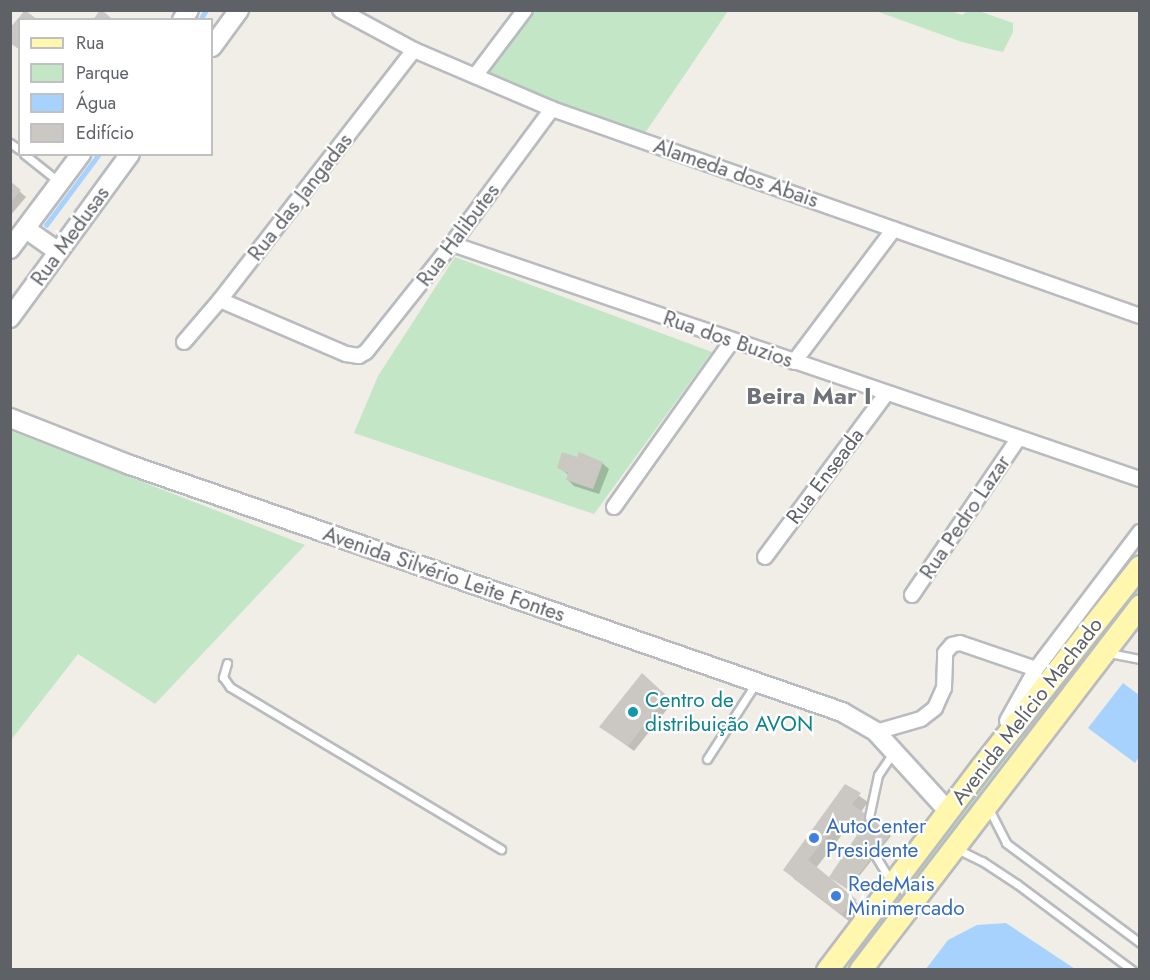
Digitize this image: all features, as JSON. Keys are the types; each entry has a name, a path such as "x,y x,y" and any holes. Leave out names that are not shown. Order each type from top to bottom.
{"main road":[{"path":"213,46 239,10"},
{"path":"10,249 80,156"},
{"name":"Rua Medusas","path":"10,318 128,156"},
{"path":"26,229 57,251"},
{"name":"Avenida Silvério Leite Fontes","path":"10,418 130,465 842,712 876,732 949,812"},
{"name":"Avenida Melício Machado","path":"827,969 949,812 981,767 1140,566"},
{"name":"Avenida Melício Machado","path":"860,969 1140,605"}],"street":[{"path":"476,76 525,10"},
{"name":"Alameda dos Abais","path":"345,12 414,50 552,109 1140,316"},
{"name":"Rua das Jangadas","path":"184,342 220,300 414,50"},
{"name":"Rua Halibutes","path":"220,300 346,354 358,356 373,348 552,109"},
{"path":"794,362 894,229"},
{"name":"Rua dos Buzios","path":"452,244 1140,479"},
{"path":"614,507 732,340"},
{"name":"Rua Enseada","path":"765,557 886,394"},
{"name":"Rua Pedro Lazar","path":"912,595 1018,439"},
{"path":"981,767 1036,669 1140,532"},
{"path":"876,732 921,719 935,708 944,688 945,653 952,645 960,644 1036,669"}],"lane":[{"path":"26,156 60,183"},
{"path":"1103,653 1140,658"},
{"path":"226,663 223,677 230,687 501,849"},
{"path":"707,759 757,681"},
{"path":"869,817 878,775 894,751"},
{"path":"987,804 1006,843 1140,943"},
{"path":"955,848 982,861 1017,884 1132,969"},
{"path":"875,855 892,885"}],"green space":[{"path":"533,11 728,11 643,136 484,78"},
{"path":"876,11 951,11 962,15 968,11 979,11 1013,23 1013,32 1003,52 962,42"},
{"path":"455,257 712,352 594,514 354,433 378,376"},
{"path":"11,431 305,545 155,704 78,654 11,740"},
{"path":"1139,578 1139,594 853,969 837,970"}],"water":[{"path":"1123,683 1139,695 1139,757 1135,763 1088,728"},
{"path":"1006,923 1075,969 926,969 948,940 977,925"}],"building":[{"path":"25,10 35,18 18,18"},
{"path":"102,10 111,18 94,18"},
{"path":"18,18 18,49 10,43 10,28"},
{"path":"10,181 21,190 10,203"},
{"path":"562,452 577,457 579,452 603,462 593,489 566,480 568,473 557,468"},
{"name":"Centro de distribuição AVON","path":"642,673 667,696 628,746 599,727"},
{"path":"845,784 861,793 852,804 891,833 847,889 830,878 857,900 841,914 783,870","holes":["839,821 857,835 829,877 808,860"]}],"waterway":[{"path":"201,18 206,10"},
{"path":"46,225 98,156"}],"place":[{"name":"Centro de distribuição AVON","path":"633,712"},
{"name":"AutoCenter Presidente","path":"814,838"},
{"name":"RedeMais Minimercado","path":"836,896"}],"district":[{"name":"Beira Mar I","path":"809,396"}]}
